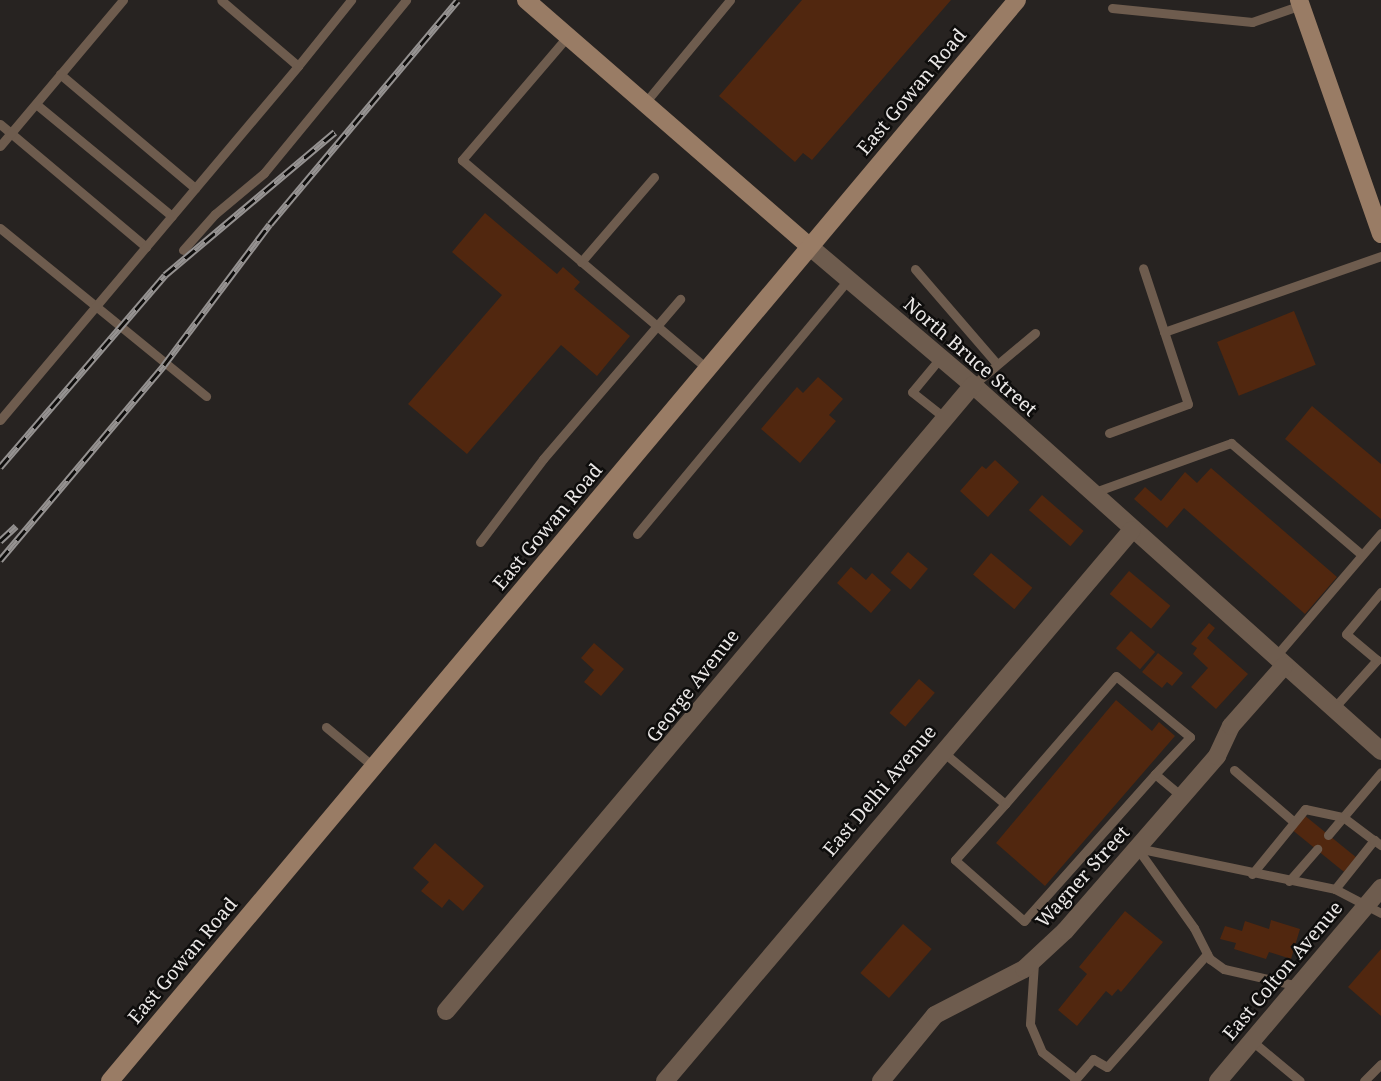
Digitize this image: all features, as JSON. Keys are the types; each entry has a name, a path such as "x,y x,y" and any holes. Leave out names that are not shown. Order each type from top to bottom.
{"street":[{"name":"North Bruce Street","path":"526,0 643,105 973,385 1381,751"},
{"name":"East Gowan Road","path":"110,1081 1017,0"},
{"path":"1300,2 1381,234"},
{"name":"George Avenue","path":"446,1011 688,729 728,673 973,385"},
{"name":"East Delhi Avenue","path":"664,1081 942,750 1132,530"},
{"name":"Wagner Street","path":"881,1081 935,1015 1034,960 1217,756 1231,726 1280,662"},
{"name":"East Colton Avenue","path":"1218,1081 1298,986 1375,908 1381,888"}],"lane":[{"path":"0,146 122,0"},
{"path":"221,0 298,65"},
{"path":"0,420 351,0"},
{"path":"183,250 215,214 264,173 405,0"},
{"path":"643,105 730,0"},
{"path":"1112,8 1252,22 1300,2"},
{"path":"567,37 462,160 708,369"},
{"path":"60,74 195,188"},
{"path":"36,104 172,216"},
{"path":"0,124 146,247"},
{"path":"581,262 654,177"},
{"path":"0,228 206,397"},
{"path":"1164,332 1381,256"},
{"path":"1109,433 1188,404 1143,268"},
{"path":"915,269 996,363"},
{"path":"636,534 849,279"},
{"path":"481,542 543,459 680,299"},
{"path":"973,385 1035,333"},
{"path":"941,357 912,392 945,418"},
{"path":"1091,493 1231,443 1362,555"},
{"path":"1280,662 1381,533"},
{"path":"1333,709 1377,660 1346,634 1381,592"},
{"path":"1116,676 1189,737 1024,921 955,860 1004,804 1116,676"},
{"path":"326,727 374,767"},
{"path":"942,750 1004,804"},
{"path":"1234,770 1294,822"},
{"path":"1328,835 1381,772"},
{"path":"1155,774 1182,797"},
{"path":"1252,874 1305,809 1343,817 1378,843 1335,889"},
{"path":"1137,848 1252,874 1335,889 1375,908"},
{"path":"1137,848 1194,928 1207,954 1224,969 1298,986"},
{"path":"1289,881 1317,849"},
{"path":"1034,960 1030,1024 1042,1052 1075,1080 1093,1059 1107,1067 1207,954"},
{"path":"1252,1041 1300,1081"},
{"path":"1364,1081 1381,1064"}],"building":[{"path":"802,0 951,0 812,160 803,153 795,162 719,96"},
{"path":"485,213 557,274 563,267 580,282 574,289 630,336 597,376 561,345 467,454 408,404 502,295 452,252"},
{"path":"1294,311 1316,365 1239,396 1217,342"},
{"path":"818,377 843,399 829,415 836,421 800,463 761,429 797,387 803,393"},
{"path":"1312,406 1381,464 1381,519 1285,439"},
{"path":"995,460 1019,482 988,517 960,491 982,466 986,469"},
{"path":"1211,468 1337,577 1305,614 1184,508 1167,528 1134,499 1145,487 1161,501 1185,472 1197,483"},
{"path":"1042,495 1084,531 1070,546 1029,510"},
{"path":"908,552 928,569 911,589 891,573"},
{"path":"991,553 1032,588 1014,609 973,574"},
{"path":"851,567 866,580 872,573 891,590 871,613 837,583"},
{"path":"1129,571 1170,606 1151,629 1110,594"},
{"path":"1209,623 1215,628 1207,638 1248,674 1216,709 1191,687 1208,668 1193,654 1197,648 1191,644"},
{"path":"1131,631 1155,652 1140,669 1116,648"},
{"path":"594,643 624,669 601,696 584,682 594,670 581,658"},
{"path":"1158,653 1183,673 1172,686 1167,682 1162,688 1142,672"},
{"path":"919,679 935,693 905,727 889,713"},
{"path":"1116,700 1152,731 1159,722 1175,736 1045,886 996,843"},
{"path":"1304,815 1356,857 1344,872 1292,830"},
{"path":"435,843 484,886 463,911 449,899 442,908 421,891 429,882 413,868"},
{"path":"1125,911 1163,942 1121,992 1118,989 1112,996 1106,991 1077,1026 1058,1010 1087,974 1079,967"},
{"path":"1271,920 1300,929 1291,959 1269,952 1266,959 1234,949 1236,943 1220,939 1225,926 1242,931 1245,921 1269,929"},
{"path":"903,924 932,949 889,998 860,973"},
{"path":"1381,949 1381,1016 1348,987"}],"railway":[{"path":"0,560 164,365 270,224 458,0"},
{"path":"0,467 165,275 335,132"},
{"path":"0,541 16,526"}]}
